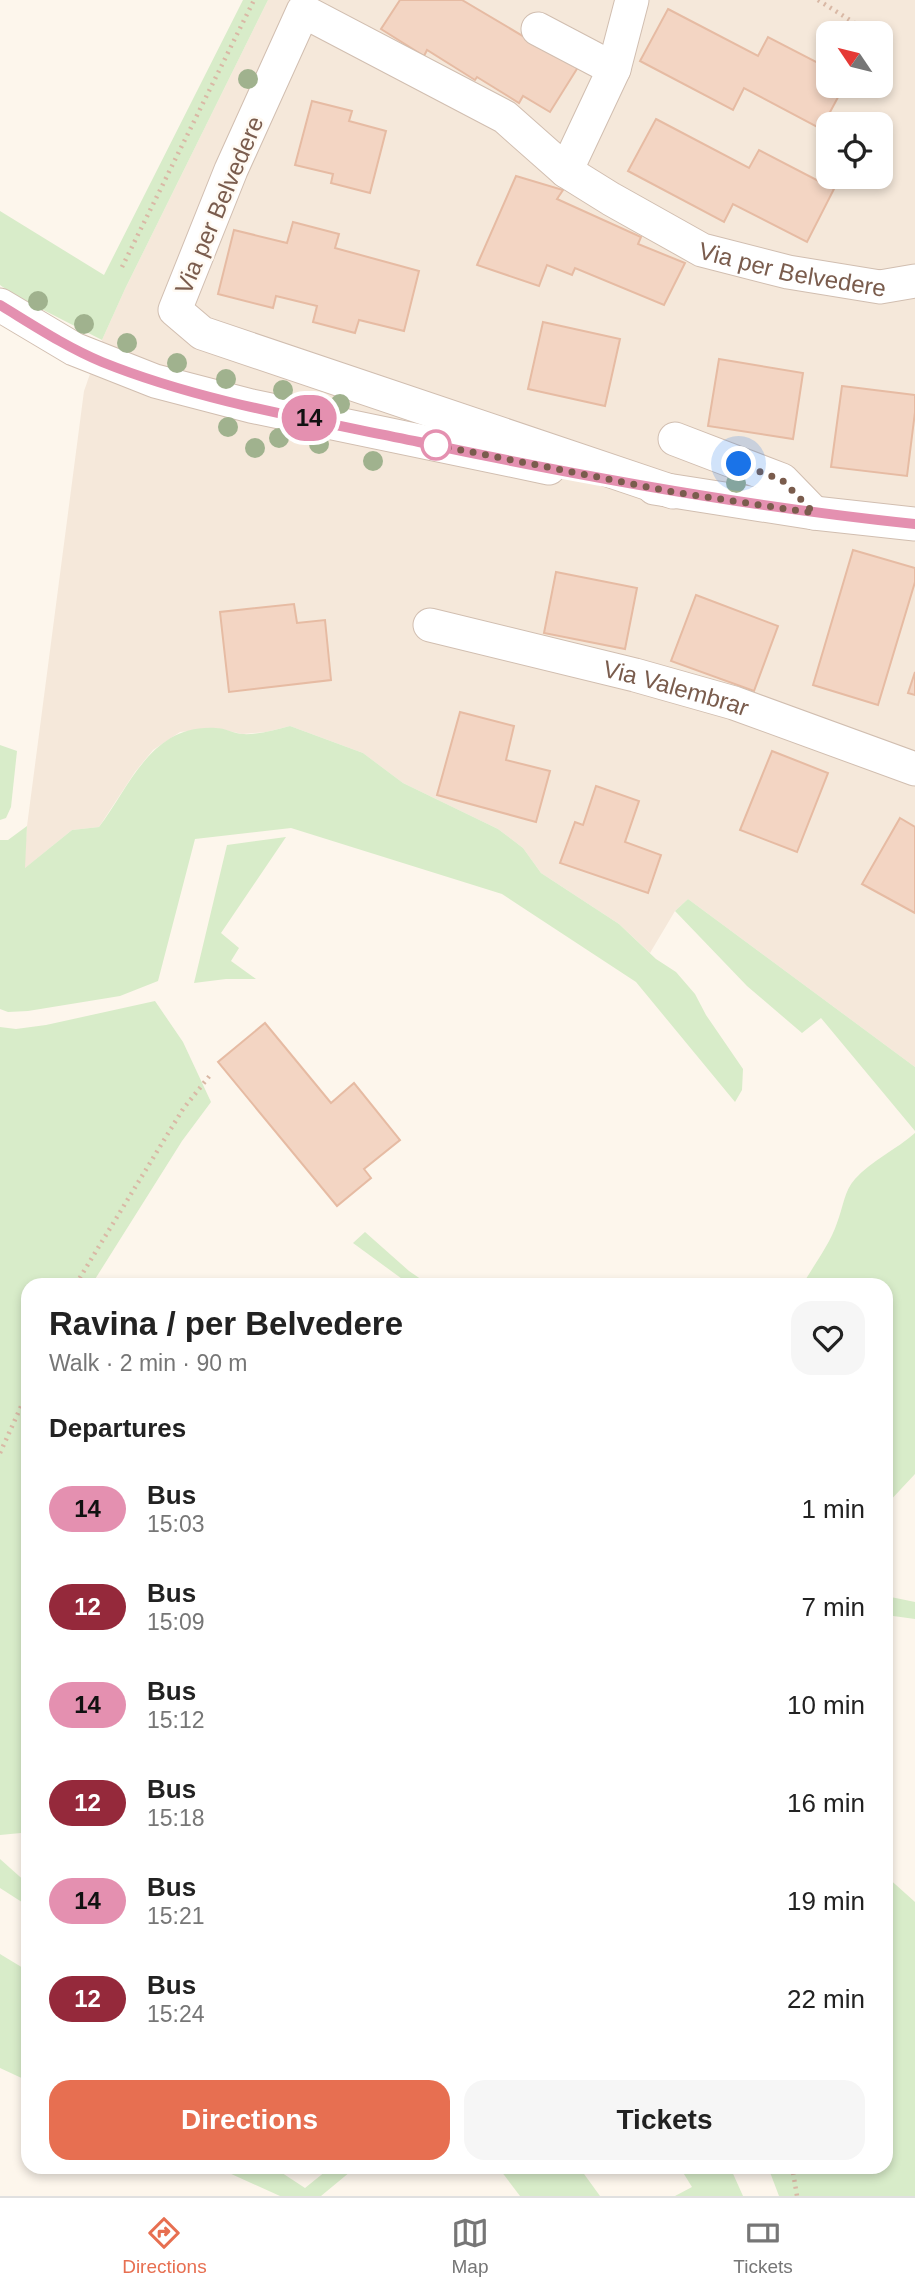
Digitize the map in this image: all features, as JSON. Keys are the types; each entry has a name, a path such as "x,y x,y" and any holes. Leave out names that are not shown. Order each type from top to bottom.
{"street":[{"path":"566,171 614,69 632,0"},
{"name":"Via per Belvedere","path":"673,492 202,333 175,310 231,170 303,11 505,117 566,171 611,200 702,250 788,272 880,287 915,281"},
{"path":"538,29 614,69"},
{"name":"Via per Belvedere","path":"0,305 74,349 155,381 302,417 673,492 814,513 915,524"},
{"path":"674,439 782,480 814,513"},
{"name":"Via Valembrar","path":"430,625 635,675 734,703 915,769"}],"path":[{"path":"122,267 254,0"},
{"path":"818,0 851,21"},
{"path":"80,1278 183,1109 211,1074"},
{"path":"0,1453 21,1406"},
{"path":"793,2174 797,2196"}],"shaded area":[{"path":"268,0 915,0 915,1067 688,899 675,911 650,953 619,924 541,873 523,848 498,829 403,783 363,753 290,726 242,734 216,728 180,732 153,750 135,772 99,827 72,830 24,869 27,826 84,391 102,340"}],"green space":[{"path":"243,0 268,0 102,340 14,295 0,285 0,211 104,275"},
{"path":"290,726 363,753 403,783 498,829 523,848 541,873 619,924 656,959 676,972 695,994 743,1069 742,1090 735,1102 636,982 502,894 291,828 195,839 158,981 120,996 28,1011 8,1012 0,1009 0,840 8,840 27,826 25,868 72,830 99,827 145,760 159,746 175,736 194,729 219,728 248,734"},
{"path":"0,745 17,751 11,807 6,818 0,820"},
{"path":"286,837 221,933 239,948 231,961 256,979 194,983 227,845"},
{"path":"688,899 915,1067 915,1131 821,1018 802,1033 747,986 675,911"},
{"path":"155,1001 183,1042 211,1102 182,1141 96,1278 21,1278 21,1833 0,1835 0,1027 16,1029"},
{"path":"915,1133 915,1474 893,1498 893,1278 807,1278 830,1239 851,1184 869,1166"},
{"path":"365,1232 419,1278 401,1278 353,1243"},
{"path":"893,1597 915,1602 915,1619 893,1616"},
{"path":"0,1859 21,1878 21,1902 0,1888"},
{"path":"893,1882 915,1902 915,2196 779,2196 771,2174 893,2174"},
{"path":"0,1954 21,1967 21,2078 0,2068"},
{"path":"231,2174 284,2174 305,2188 322,2174 348,2174 321,2196 280,2196"},
{"path":"503,2174 584,2174 600,2196 520,2196"},
{"path":"684,2174 733,2174 743,2196 675,2196 692,2187"}],"building":[{"path":"400,0 462,0 543,48 580,64 550,112 523,96 519,103 427,50 424,56 381,29"},
{"path":"668,9 758,56 768,37 816,62 816,98 838,98 830,112 816,112 816,126 744,88 733,110 640,61"},
{"path":"312,101 352,111 349,121 386,131 370,193 331,183 333,174 295,165"},
{"path":"656,119 749,168 759,150 816,180 816,189 834,189 807,242 733,204 724,222 628,171"},
{"path":"516,176 563,190 557,199 641,237 638,244 685,263 664,305 575,268 572,275 547,265 539,286 477,265"},
{"path":"293,222 339,234 335,248 419,271 404,331 359,320 355,333 313,322 317,306 276,296 273,308 218,294 234,230 287,243"},
{"path":"543,322 620,339 605,406 528,389"},
{"path":"719,359 803,373 793,439 708,426"},
{"path":"842,386 915,395 907,476 831,467"},
{"path":"853,550 915,568 915,582 878,705 813,685"},
{"path":"556,572 637,588 625,649 544,633"},
{"path":"696,595 778,626 754,691 671,661"},
{"path":"294,604 297,623 325,620 331,680 229,692 220,612"},
{"path":"915,672 915,695 908,693"},
{"path":"460,712 514,726 506,760 550,771 536,822 437,795"},
{"path":"772,751 828,773 797,852 740,830"},
{"path":"596,786 639,801 625,842 661,855 648,893 560,863 575,822 583,825"},
{"path":"900,818 915,827 915,913 862,884"},
{"path":"265,1023 331,1103 354,1083 400,1140 364,1169 371,1178 337,1206 218,1062"}],"bus line":[{"name":"14","path":"0,305 101,362 155,381 251,406 673,492 814,513 915,524"}],"route":[{"path":"436,445 673,492 814,513 782,480 739,464"}]}
